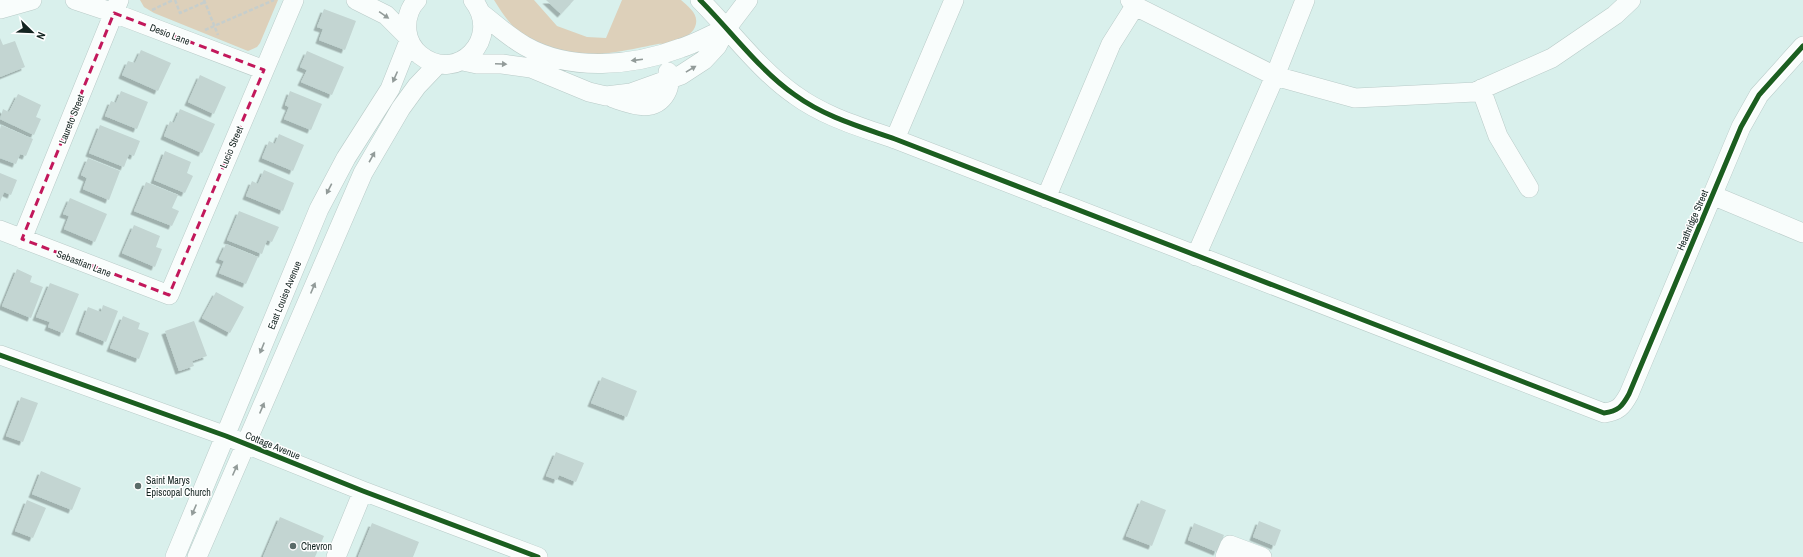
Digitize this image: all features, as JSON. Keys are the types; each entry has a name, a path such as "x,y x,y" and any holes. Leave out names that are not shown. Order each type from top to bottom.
{"street":[{"path":"0,9 32,0"},
{"name":"Desio Lane","path":"75,0 117,6 264,70"},
{"name":"Lucio Street","path":"169,295 294,0"},
{"path":"356,0 386,15 408,38 416,52 426,60 438,64 450,64 463,61 472,54 480,40 483,24 478,5"},
{"name":"East Louise Avenue","path":"174,557 226,436 319,209 346,158 390,89 408,38 406,24 409,13 417,0"},
{"path":"700,0 780,84 794,95 829,115 895,139 1196,256 1275,76 1305,0"},
{"path":"463,61 477,64 502,64 531,68 584,90 606,96 631,93 670,79 692,69 704,60 717,46 726,29 748,0"},
{"path":"895,139 954,0"},
{"path":"1046,198 1111,44 1132,3 1275,76 1355,98 1475,92 1552,58 1615,15 1631,0"},
{"path":"478,5 524,46 563,61 596,63 643,59 682,48 707,35 726,29"},
{"name":"Laureto Street","path":"22,239 117,6"},
{"name":"Heathridge Street","path":"1196,256 1593,411 1604,413 1615,412 1623,404 1629,394 1712,195 1749,111 1770,81 1803,46"},
{"path":"661,54 670,79"},
{"path":"197,557 363,173 401,108 417,86 438,64"},
{"path":"1481,89 1498,136 1529,188"},
{"path":"1712,195 1803,233"},
{"name":"Sebastian Lane","path":"0,230 169,295"},
{"name":"Cottage Avenue","path":"0,355 226,436 363,491 538,557"},
{"path":"336,557 363,491"},
{"path":"1225,557 1230,545 1262,557"}],"path":[{"path":"151,12 152,9 174,0 180,12 204,1 221,41"},
{"path":"199,32 274,0"}],"highlighted area":[{"path":"114,13 264,70 169,295 22,239"}],"shaded area":[{"path":"140,0 278,0 260,43 257,47 248,51 154,13 144,7"},
{"path":"494,0 534,0 557,26 587,37 606,38 622,0 681,0 695,15 696,23 693,30 688,35 681,40 670,44 660,44 624,51 575,55 547,48 524,36 510,23"}],"building":[{"path":"546,0 574,0 561,14"},
{"path":"324,9 356,21 345,50 319,40 323,29 317,27"},
{"path":"0,38 3,45 15,41 25,67 0,77"},
{"path":"141,50 171,63 158,91 122,75 128,61 135,63"},
{"path":"307,51 344,67 332,95 301,82 307,70 300,67"},
{"path":"200,75 226,87 214,114 188,102"},
{"path":"121,91 148,102 137,129 105,116 111,101 116,103"},
{"path":"290,91 322,104 311,130 284,119 289,107 285,105"},
{"path":"18,94 41,105 36,117 41,119 34,135 0,119 3,109 9,112"},
{"path":"180,109 215,124 202,153 164,136 170,121 174,123"},
{"path":"1,125 33,139 26,156 20,154 16,164 0,158"},
{"path":"100,125 140,141 134,156 129,154 124,167 89,153"},
{"path":"279,134 304,145 293,171 262,158 269,141 275,144"},
{"path":"165,151 191,162 187,173 193,176 185,193 154,180"},
{"path":"88,158 120,171 109,200 83,189 87,178 81,175"},
{"path":"264,170 294,183 283,211 246,196 252,181 258,184"},
{"path":"0,173 17,180 11,195 4,192 0,202"},
{"path":"146,182 178,195 172,208 179,211 172,226 134,211"},
{"path":"70,198 107,214 95,242 64,229 69,216 63,214"},
{"path":"239,211 279,227 272,242 267,240 262,254 227,240"},
{"path":"134,225 160,236 156,247 162,249 155,267 122,253"},
{"path":"226,244 258,257 246,284 219,273 224,261 219,259"},
{"path":"17,269 32,276 30,282 43,287 31,318 2,306"},
{"path":"50,283 79,294 63,333 48,327 50,322 36,317"},
{"path":"216,292 244,307 230,333 202,318"},
{"path":"103,305 118,311 106,342 79,331 88,307 101,312"},
{"path":"123,316 140,323 138,329 149,333 139,359 110,348"},
{"path":"194,321 207,356 192,361 194,366 179,371 165,331"},
{"path":"602,377 637,391 627,417 591,403"},
{"path":"21,397 38,403 23,442 6,436"},
{"path":"556,452 584,463 576,482 559,475 557,480 546,476"},
{"path":"41,471 81,488 72,510 32,494"},
{"path":"27,500 46,508 33,538 15,531"},
{"path":"1141,500 1166,510 1152,546 1126,536"},
{"name":"Chevron","path":"280,517 324,536 315,557 263,557"},
{"path":"1259,521 1281,530 1275,546 1253,537"},
{"path":"372,523 419,542 413,557 358,557"},
{"path":"1194,523 1224,535 1217,552 1188,540"}],"cycle path":[{"path":"700,0 757,62 782,85 807,103 831,115 856,126 895,139 1604,413 1619,408 1629,394 1741,127 1759,95 1803,46"},
{"path":"0,355 226,436 363,491 538,557"}],"place":[{"name":"Saint Marys Episcopal Church","path":"138,486"},
{"name":"Chevron","path":"293,546"}]}
